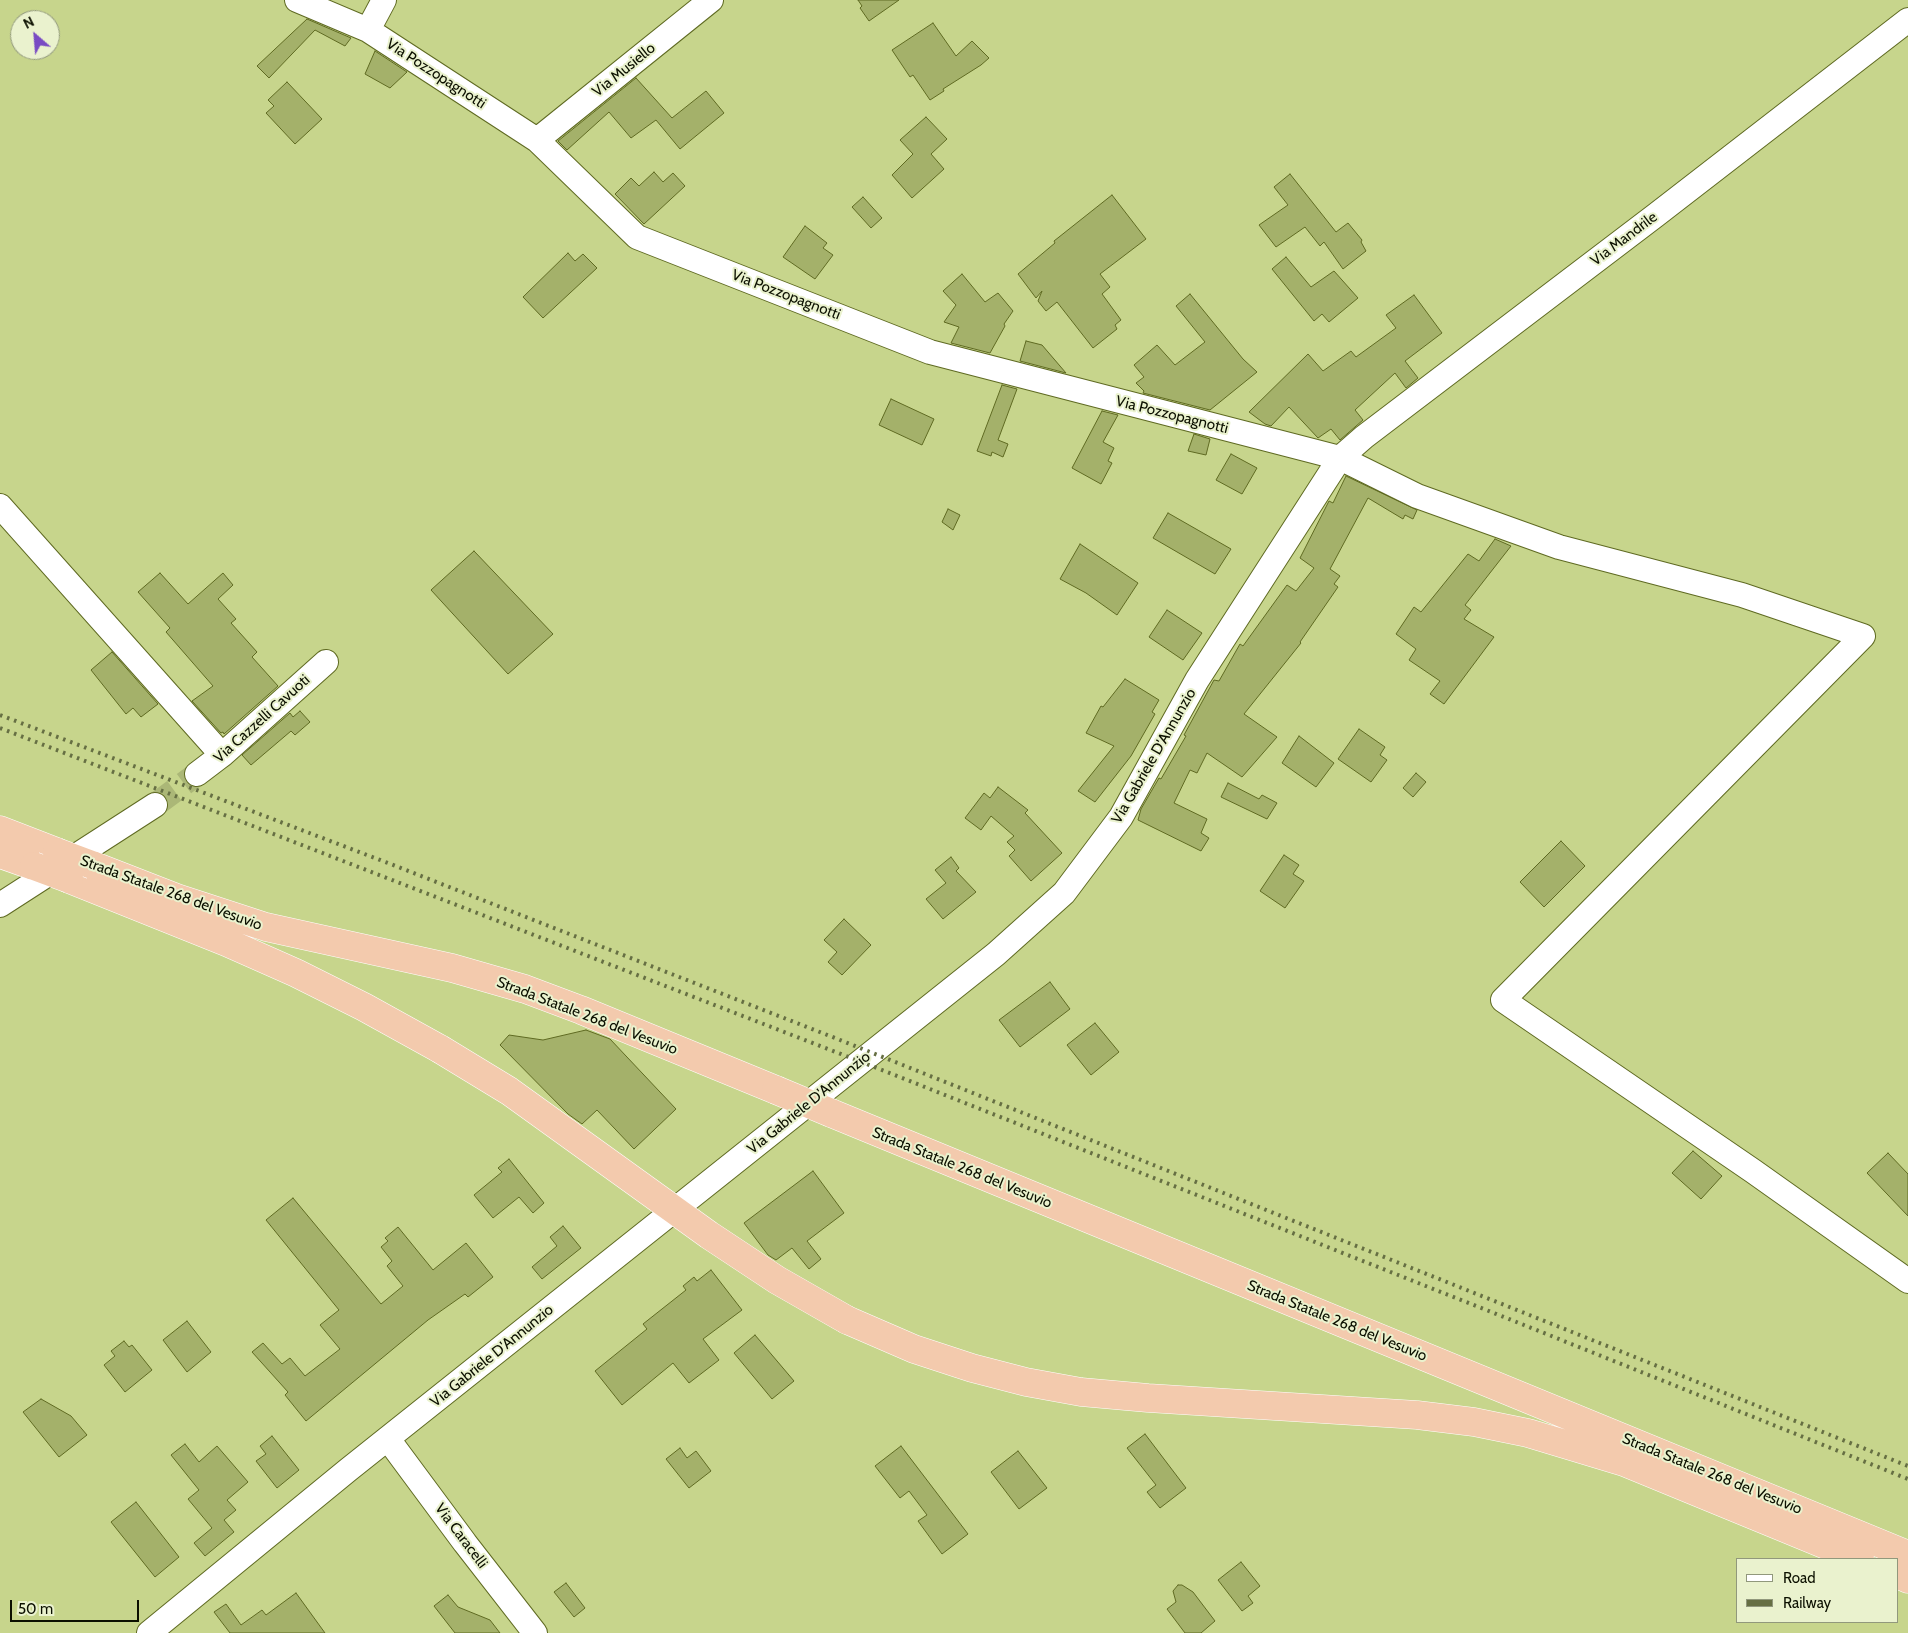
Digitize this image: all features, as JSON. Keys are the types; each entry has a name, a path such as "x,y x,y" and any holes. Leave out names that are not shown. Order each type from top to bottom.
{"highway":[{"name":"Strada Statale 268 del Vesuvio","path":"0,830 186,901 266,927 452,968 525,989 581,1010 1908,1555"},
{"name":"Strada Statale 268 del Vesuvio","path":"0,854 69,879 226,942 296,973 364,1007 440,1049 509,1091 709,1235 777,1280 847,1320 914,1349 972,1368 1026,1382 1081,1392 1148,1398 1417,1414 1474,1422 1528,1433 1582,1448 1632,1465 1858,1558"}],"street":[{"name":"Via Pozzopagnotti","path":"296,0 368,30 537,140 637,237 930,352 1340,458 1417,496 1559,547 1742,595 1862,636 1502,1000 1753,1171 1908,1281"},
{"path":"368,30 384,0"},
{"name":"Via Musiello","path":"537,140 711,0"},
{"name":"Via Mandrile","path":"1340,458 1364,437 1908,20"},
{"name":"Via Gabriele D'Annunzio","path":"149,1633 388,1439 996,954 1064,893 1121,817 1197,680 1340,458"},
{"path":"0,506 222,755"},
{"name":"Via Cazzelli Cavuoti","path":"197,774 222,755 326,662"},
{"path":"0,905 155,805"},
{"name":"Via Caracelli","path":"388,1439 535,1633"}],"building":[{"path":"858,0 899,0 869,21 860,8 862,6"},
{"path":"307,19 351,38 345,46 315,30 269,78 257,66"},
{"path":"933,23 956,56 972,41 989,58 930,100 913,75 910,77 892,50"},
{"path":"375,51 407,72 390,88 365,74"},
{"path":"636,78 672,118 706,91 724,113 680,149 656,120 631,138 609,112 567,150 558,141"},
{"path":"287,82 322,119 295,144 266,113 274,106 268,100"},
{"path":"926,117 947,139 931,154 944,169 912,198 892,175 913,154 900,140"},
{"path":"654,172 663,182 673,173 685,186 644,224 615,194 631,178 639,186"},
{"path":"1290,174 1336,232 1348,223 1362,240 1361,242 1366,251 1343,269 1324,242 1320,246 1305,227 1276,247 1259,225 1288,205 1274,187"},
{"path":"1112,195 1146,239 1100,274 1110,287 1102,294 1121,320 1115,325 1117,329 1093,348 1057,302 1046,311 1038,301 1042,291 1036,298 1018,274 1055,243 1054,241"},
{"path":"863,197 882,218 871,228 852,207"},
{"path":"805,226 827,243 823,248 833,255 815,279 783,257"},
{"path":"568,253 575,261 583,254 597,268 543,318 523,297"},
{"path":"1286,257 1311,287 1334,271 1358,298 1329,322 1322,314 1314,321 1272,269"},
{"path":"962,274 985,302 998,293 1013,311 1004,324 1005,326 990,353 951,343 959,327 944,322 956,305 943,291"},
{"path":"1190,294 1243,359 1257,372 1210,410 1143,393 1144,391 1136,383 1144,377 1134,365 1157,345 1175,365 1205,342 1176,306"},
{"path":"1414,295 1442,333 1405,361 1418,378 1406,388 1395,373 1355,410 1363,420 1340,440 1331,429 1318,438 1289,407 1271,426 1265,424 1249,412 1308,354 1323,371 1351,351 1356,357 1396,328 1386,315"},
{"path":"1026,341 1042,345 1066,373 1020,361"},
{"path":"1002,385 1017,389 998,440 1008,444 1003,457 992,452 991,456 977,451"},
{"path":"891,399 934,419 922,445 879,425"},
{"path":"1102,411 1118,415 1103,442 1114,448 1108,461 1112,463 1101,484 1072,468"},
{"path":"1194,434 1210,439 1206,455 1188,451"},
{"path":"1231,454 1257,468 1242,494 1216,480"},
{"path":"1346,476 1417,510 1413,519 1405,515 1403,519 1368,498 1330,569 1340,576 1334,584 1338,587 1301,643 1244,714 1277,737 1242,777 1207,753 1197,773 1190,770 1174,803 1207,819 1201,833 1209,838 1201,851 1138,820 1141,809 1186,736 1184,735 1214,680 1219,681 1240,644 1243,646 1287,585 1296,591 1314,568 1300,558 1329,501 1333,503"},
{"path":"948,509 960,515 953,530 942,522"},
{"path":"1168,513 1231,549 1215,574 1153,538"},
{"path":"1495,539 1511,546 1465,605 1471,610 1464,619 1494,637 1444,704 1430,694 1440,681 1409,660 1416,649 1396,634 1414,607 1421,612 1468,554 1479,561"},
{"path":"1080,544 1138,583 1117,615 1086,593 1060,579"},
{"path":"474,551 553,634 508,674 431,590"},
{"path":"160,573 188,604 223,573 233,585 218,599 236,619 231,623 257,652 252,657 278,686 224,734 192,701 213,686 166,632 170,628 138,592"},
{"path":"1167,610 1202,633 1183,660 1149,637"},
{"path":"112,652 158,704 141,717 133,708 126,714 91,670"},
{"path":"1125,679 1159,700 1152,712 1155,714 1131,756 1095,802 1078,791 1114,746 1086,733 1101,706 1103,707"},
{"path":"300,711 310,722 295,735 291,731 251,765 242,755 290,713 293,717"},
{"path":"1359,729 1385,747 1380,755 1387,760 1371,782 1338,759"},
{"path":"1299,736 1334,763 1316,787 1282,763"},
{"path":"1416,773 1426,782 1413,797 1403,788"},
{"path":"1228,783 1259,799 1262,795 1277,803 1267,819 1221,797"},
{"path":"998,787 1028,810 1025,813 1062,853 1031,881 1009,856 1015,850 1007,842 1014,836 991,816 981,830 965,818 984,793 990,798"},
{"path":"1561,841 1585,866 1544,907 1520,882"},
{"path":"1284,855 1299,865 1293,874 1304,881 1285,908 1260,891"},
{"path":"951,857 959,868 956,871 976,892 943,919 926,899 946,883 935,870"},
{"path":"844,919 871,945 842,975 828,962 837,952 824,940"},
{"path":"1050,982 1070,1009 1020,1047 999,1020"},
{"path":"1095,1023 1119,1052 1091,1075 1067,1045"},
{"path":"586,1030 610,1039 676,1109 634,1149 597,1110 582,1124 568,1114 500,1045 509,1035 543,1040"},
{"path":"1693,1151 1722,1176 1701,1199 1672,1173"},
{"path":"1888,1153 1908,1174 1908,1216 1867,1173"},
{"path":"509,1159 544,1203 533,1213 519,1197 493,1218 474,1195 502,1172 498,1168"},
{"path":"813,1171 844,1213 807,1241 821,1259 809,1269 792,1248 776,1260 768,1255 744,1223"},
{"path":"293,1198 381,1304 403,1286 387,1266 392,1261 381,1247 388,1241 385,1238 398,1227 433,1270 466,1243 493,1277 468,1297 465,1294 428,1320 306,1421 285,1395 288,1392 252,1352 263,1343 282,1364 290,1358 305,1376 340,1349 320,1325 339,1310 266,1220"},
{"path":"563,1226 581,1248 542,1279 532,1267 557,1246 550,1237"},
{"path":"711,1270 742,1310 703,1339 719,1360 689,1383 673,1363 622,1405 595,1371 647,1329 643,1324 686,1290 683,1286 694,1277 697,1281"},
{"path":"187,1321 211,1352 187,1372 163,1340"},
{"path":"755,1335 794,1381 772,1399 734,1353"},
{"path":"124,1341 129,1347 132,1345 152,1370 125,1392 104,1365 115,1356 111,1351"},
{"path":"41,1399 71,1416 87,1435 59,1457 23,1412"},
{"path":"1145,1434 1186,1488 1160,1508 1147,1492 1156,1485 1127,1448"},
{"path":"272,1436 299,1470 277,1488 256,1461 266,1454 260,1446"},
{"path":"185,1444 199,1462 217,1446 248,1482 227,1500 236,1510 224,1520 234,1532 205,1556 194,1543 212,1528 188,1499 199,1490 171,1455"},
{"path":"901,1446 968,1534 942,1554 918,1521 927,1515 909,1491 900,1498 875,1466"},
{"path":"680,1448 687,1458 696,1451 711,1471 689,1488 666,1459"},
{"path":"1018,1451 1047,1488 1019,1509 991,1472"},
{"path":"136,1502 179,1557 155,1577 111,1522"},
{"path":"1241,1562 1260,1586 1248,1596 1253,1603 1242,1611 1218,1580"},
{"path":"566,1583 585,1608 574,1617 554,1592"},
{"path":"1178,1585 1182,1585 1193,1592 1215,1621 1201,1633 1185,1633 1167,1609 1176,1602 1173,1591"},
{"path":"296,1593 325,1633 230,1633 214,1612 226,1604 241,1625 262,1610 266,1615"},
{"path":"448,1595 458,1607 490,1620 500,1633 455,1633 434,1606"}],"tunnel":[{"path":"155,805 197,774"}],"railway":[{"path":"0,715 388,863 835,1038 1908,1466"},
{"path":"0,728 877,1068 1908,1479"}]}
